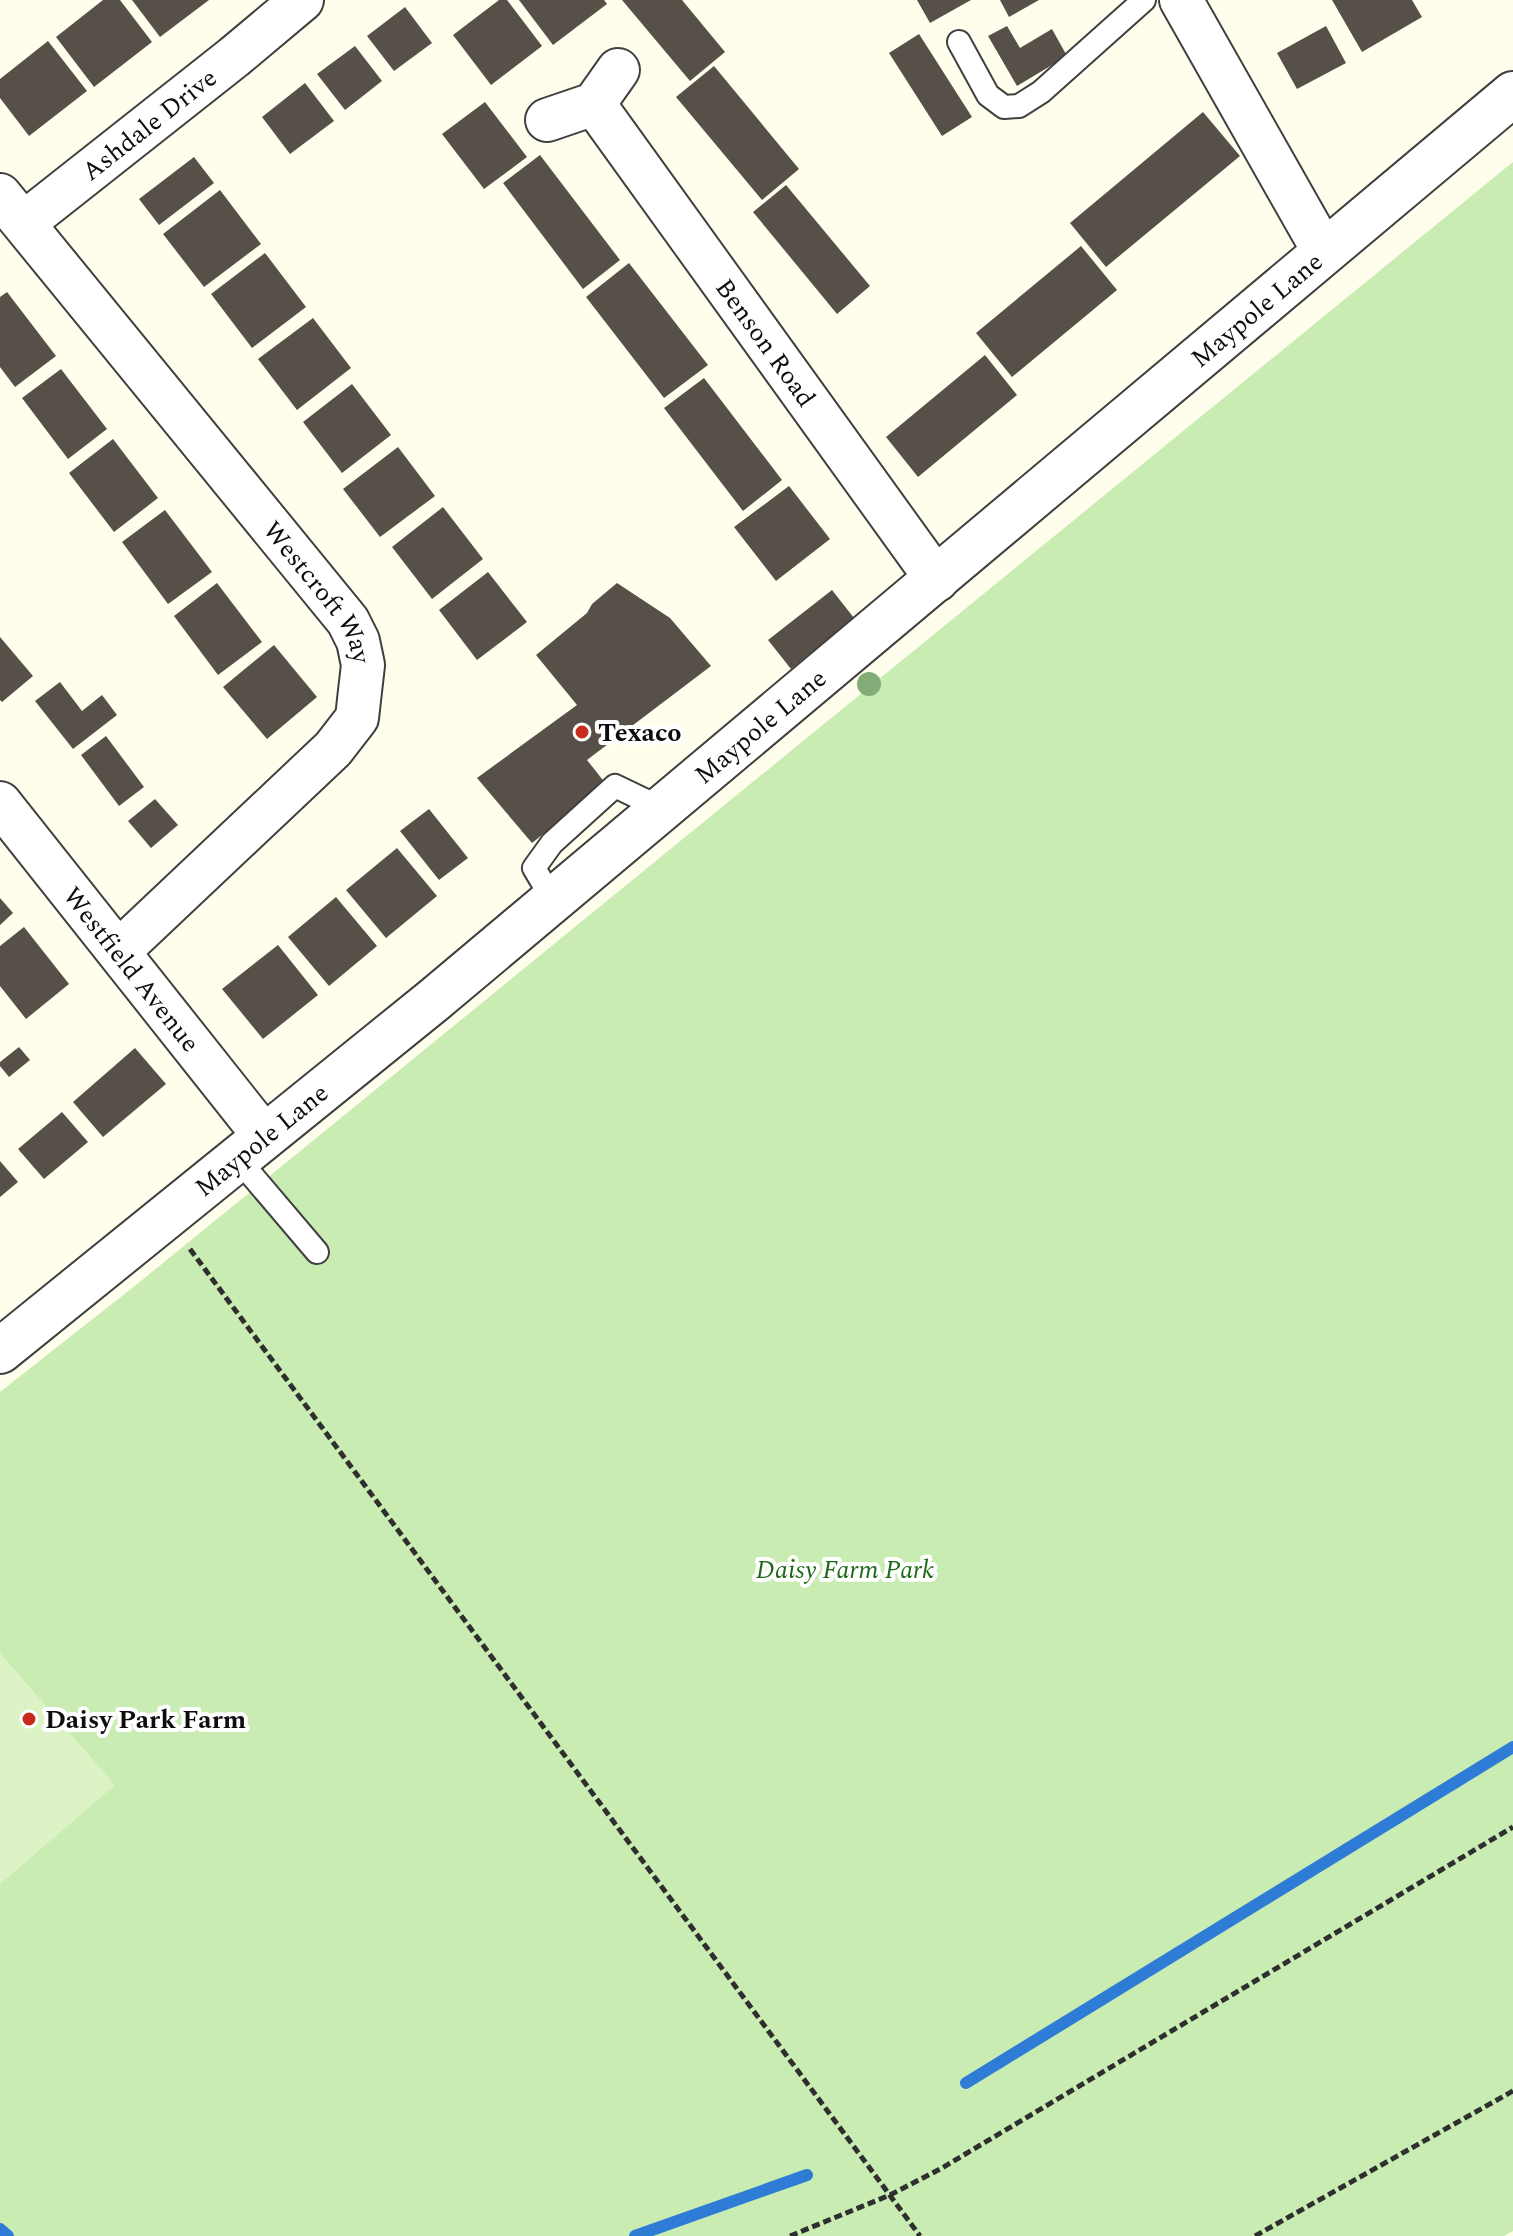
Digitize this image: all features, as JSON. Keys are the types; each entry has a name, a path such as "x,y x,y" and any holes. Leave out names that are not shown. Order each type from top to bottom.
{"street":[{"name":"Ashdale Drive","path":"12,209 302,0"},
{"path":"1181,0 1324,252"},
{"path":"547,120 594,104 618,70"},
{"name":"Maypole Lane","path":"0,1351 663,809 1513,94"},
{"name":"Benson Road","path":"594,104 937,580"},
{"name":"Westcroft Way","path":"12,209 348,621 358,641 363,665 357,718 333,749 119,951"},
{"name":"Westfield Avenue","path":"0,803 119,951 251,1148"}],"lane":[{"path":"959,42 988,95 1004,107 1019,106 1063,74 1144,0"},
{"path":"251,1148 317,1252"}],"path":[{"path":"166,1217 920,2236"},
{"path":"790,2236 890,2195 942,2168 1513,1827"},
{"path":"1255,2236 1513,2091"}],"green space":[{"name":"Daisy Farm Park","path":"1513,162 1513,2231 1504,2236 0,2236 0,1392 136,1285"},
{"name":"Daisy Park Farm","path":"0,1653 115,1785 0,1884"}],"building":[{"path":"103,0 120,0 152,42 94,87 56,37"},
{"path":"132,0 209,0 160,37"},
{"path":"499,0 507,0 542,46 491,85 453,35"},
{"path":"519,0 604,0 607,4 553,45"},
{"path":"622,0 682,0 725,52 690,81"},
{"path":"917,0 971,0 930,23"},
{"path":"1000,0 1039,0 1009,17"},
{"path":"1332,0 1412,0 1422,17 1362,52"},
{"path":"405,7 432,43 394,71 367,36"},
{"path":"1007,26 1020,48 1052,29 1067,56 1017,86 988,36"},
{"path":"1326,26 1346,63 1297,89 1277,53"},
{"path":"919,34 972,117 942,136 889,53"},
{"path":"48,41 87,91 29,136 0,98 0,79"},
{"path":"355,46 382,81 345,110 317,74"},
{"path":"714,66 799,169 762,200 676,97"},
{"path":"305,83 334,121 290,154 262,117"},
{"path":"485,102 527,157 484,189 442,134"},
{"path":"1203,112 1240,156 1106,267 1070,223"},
{"path":"540,155 620,260 583,289 503,183"},
{"path":"194,157 214,183 159,225 139,199"},
{"path":"786,185 870,286 837,314 753,212"},
{"path":"220,190 261,244 204,287 163,234"},
{"path":"1081,246 1117,290 1012,377 976,333"},
{"path":"265,253 306,307 252,348 211,294"},
{"path":"629,263 708,365 664,398 586,297"},
{"path":"7,292 56,356 15,387 0,367 0,297"},
{"path":"313,318 351,368 297,410 258,359"},
{"path":"985,355 1017,395 918,477 886,437"},
{"path":"61,369 107,429 68,459 22,398"},
{"path":"704,378 782,480 743,511 664,408"},
{"path":"352,384 391,435 342,473 303,422"},
{"path":"113,439 158,498 114,532 69,473"},
{"path":"398,447 435,496 380,537 343,489"},
{"path":"789,486 830,539 776,581 734,527"},
{"path":"443,507 483,559 432,599 392,547"},
{"path":"165,510 212,572 168,604 122,542"},
{"path":"488,572 527,622 477,660 439,610"},
{"path":"217,583 262,642 218,675 174,616"},
{"name":"Texaco","path":"617,583 670,618 711,666 587,760 606,784 532,843 477,778 577,705 536,655 587,613 592,604"},
{"path":"832,590 854,618 791,669 768,640"},
{"path":"0,637 33,676 2,702 0,700"},
{"path":"274,645 317,697 267,739 223,687"},
{"path":"60,682 82,711 102,695 117,715 73,749 35,701"},
{"path":"106,736 144,787 119,806 81,755"},
{"path":"155,799 178,825 151,848 128,821"},
{"path":"429,809 468,858 439,880 400,831"},
{"path":"397,848 437,896 386,938 346,890"},
{"path":"336,897 377,946 329,986 288,937"},
{"path":"0,898 13,913 0,925"},
{"path":"24,927 69,984 26,1019 0,986 0,946"},
{"path":"278,945 318,995 263,1039 222,989"},
{"path":"19,1047 30,1060 9,1077 0,1062"},
{"path":"135,1048 166,1084 103,1137 73,1102"},
{"path":"62,1112 88,1142 44,1179 18,1149"},
{"path":"0,1161 18,1182 0,1197"}],"waterway":[{"path":"966,2083 1513,1747"},
{"path":"635,2236 807,2175"},
{"path":"0,2229 8,2236"}],"place":[{"name":"Texaco","path":"582,732"},
{"name":"Daisy Park Farm","path":"29,1719"}]}
